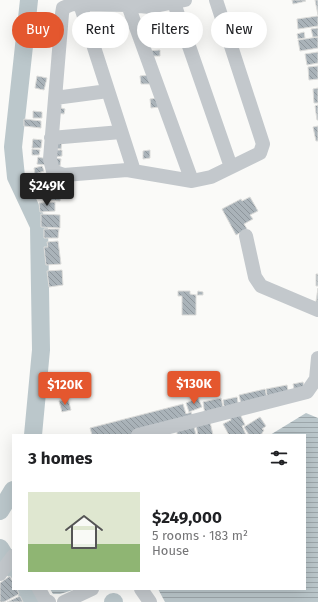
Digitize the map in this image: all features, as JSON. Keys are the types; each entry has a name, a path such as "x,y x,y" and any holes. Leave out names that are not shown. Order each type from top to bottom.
{"street":[{"path":"216,0 263,144 260,153 211,177 192,181 127,170 64,175 53,171 50,160 63,8 72,4 128,5 180,1 231,167"},
{"path":"80,4 134,171"},
{"path":"128,5 192,181"},
{"path":"55,98 108,91"},
{"path":"51,138 121,132"},
{"path":"246,236 255,277 260,286 318,310"},
{"path":"142,434 307,392 316,379 318,358"},
{"path":"0,574 12,557"},
{"path":"40,590 45,600 49,602"},
{"path":"64,602 90,590"},
{"path":"142,590 150,602"}],"shaded area":[{"path":"306,413 318,418 318,602 165,602 159,590 306,590 306,434 272,434"},
{"path":"51,590 73,590 60,594 53,594"}],"building":[{"path":"292,0 305,0 306,1 293,4"},
{"path":"315,0 318,0 318,15"},
{"path":"318,16 318,26 298,29 297,19"},
{"path":"318,28 318,37 313,37 311,29"},
{"path":"304,32 305,38 298,39 297,34"},
{"path":"318,37 318,48 300,51 298,40"},
{"path":"160,50 160,56 148,56 148,51"},
{"path":"318,52 318,63 307,65 305,54"},
{"path":"318,66 318,79 309,80 308,67"},
{"path":"151,75 151,84 141,84 140,76"},
{"path":"37,76 47,78 44,90 35,88"},
{"path":"318,88 318,103 314,103 313,89"},
{"path":"159,98 159,107 151,108 150,99"},
{"path":"318,105 318,120 317,120 315,106"},
{"path":"57,107 65,109 64,114 56,113"},
{"path":"33,111 42,112 42,118 33,118"},
{"path":"24,119 41,121 41,128 24,126"},
{"path":"318,126 318,141 316,141 313,127"},
{"path":"33,139 42,140 41,148 32,148"},
{"path":"62,141 61,149 52,148"},
{"path":"32,149 40,150 39,155 32,155"},
{"path":"51,150 62,150 62,156 51,157"},
{"path":"150,150 150,158 143,159 143,151"},
{"path":"38,157 47,159 46,165 37,164"},
{"path":"53,158 61,159 60,166 52,165"},
{"path":"42,166 44,171 35,174 34,168"},
{"path":"39,179 47,179 47,187 39,186"},
{"path":"49,187 62,188 60,201 47,200"},
{"path":"250,197 258,211 250,215 253,219 244,224 247,229 236,235 222,209 241,199 242,201"},
{"path":"55,202 55,211 40,212 39,203"},
{"path":"41,214 60,215 60,228 41,227"},
{"path":"44,229 59,229 58,238 44,238"},
{"path":"58,241 61,264 46,265 44,247 48,247 47,242"},
{"path":"62,270 63,285 49,287 47,271"},
{"path":"316,274 318,274 318,286 316,286"},
{"path":"318,288 318,308 315,308"},
{"path":"178,291 190,291 190,294 196,295 196,315 182,315 182,296 178,296"},
{"path":"198,291 203,292 203,295 197,295"},
{"path":"303,382 305,391 295,394 293,384"},
{"path":"287,385 289,396 268,400 266,389"},
{"path":"265,389 268,402 242,408 239,395"},
{"path":"237,397 239,408 225,411 223,400"},
{"path":"198,398 202,407 189,412 186,403"},
{"path":"221,398 224,411 205,415 203,402"},
{"path":"68,399 71,410 62,412 59,401"},
{"path":"183,404 186,414 191,412 193,417 136,434 92,434 90,428"},
{"path":"240,414 245,425 242,426 246,434 228,434 223,424 231,420 230,418"},
{"path":"260,417 266,426 262,429 264,430 262,434 248,434 244,427"},
{"path":"210,422 213,434 198,434 196,425"},
{"path":"194,427 196,434 177,434 177,431"},
{"path":"10,576 12,580 12,590 17,590 19,594 4,602 0,602 0,583"},
{"path":"20,596 23,602 7,602"}],"waterway":[{"path":"29,0 13,147 16,177 39,226 41,350 33,434"},
{"path":"0,511 12,492"},
{"path":"0,548 12,567"},
{"path":"26,590 32,602"}]}
